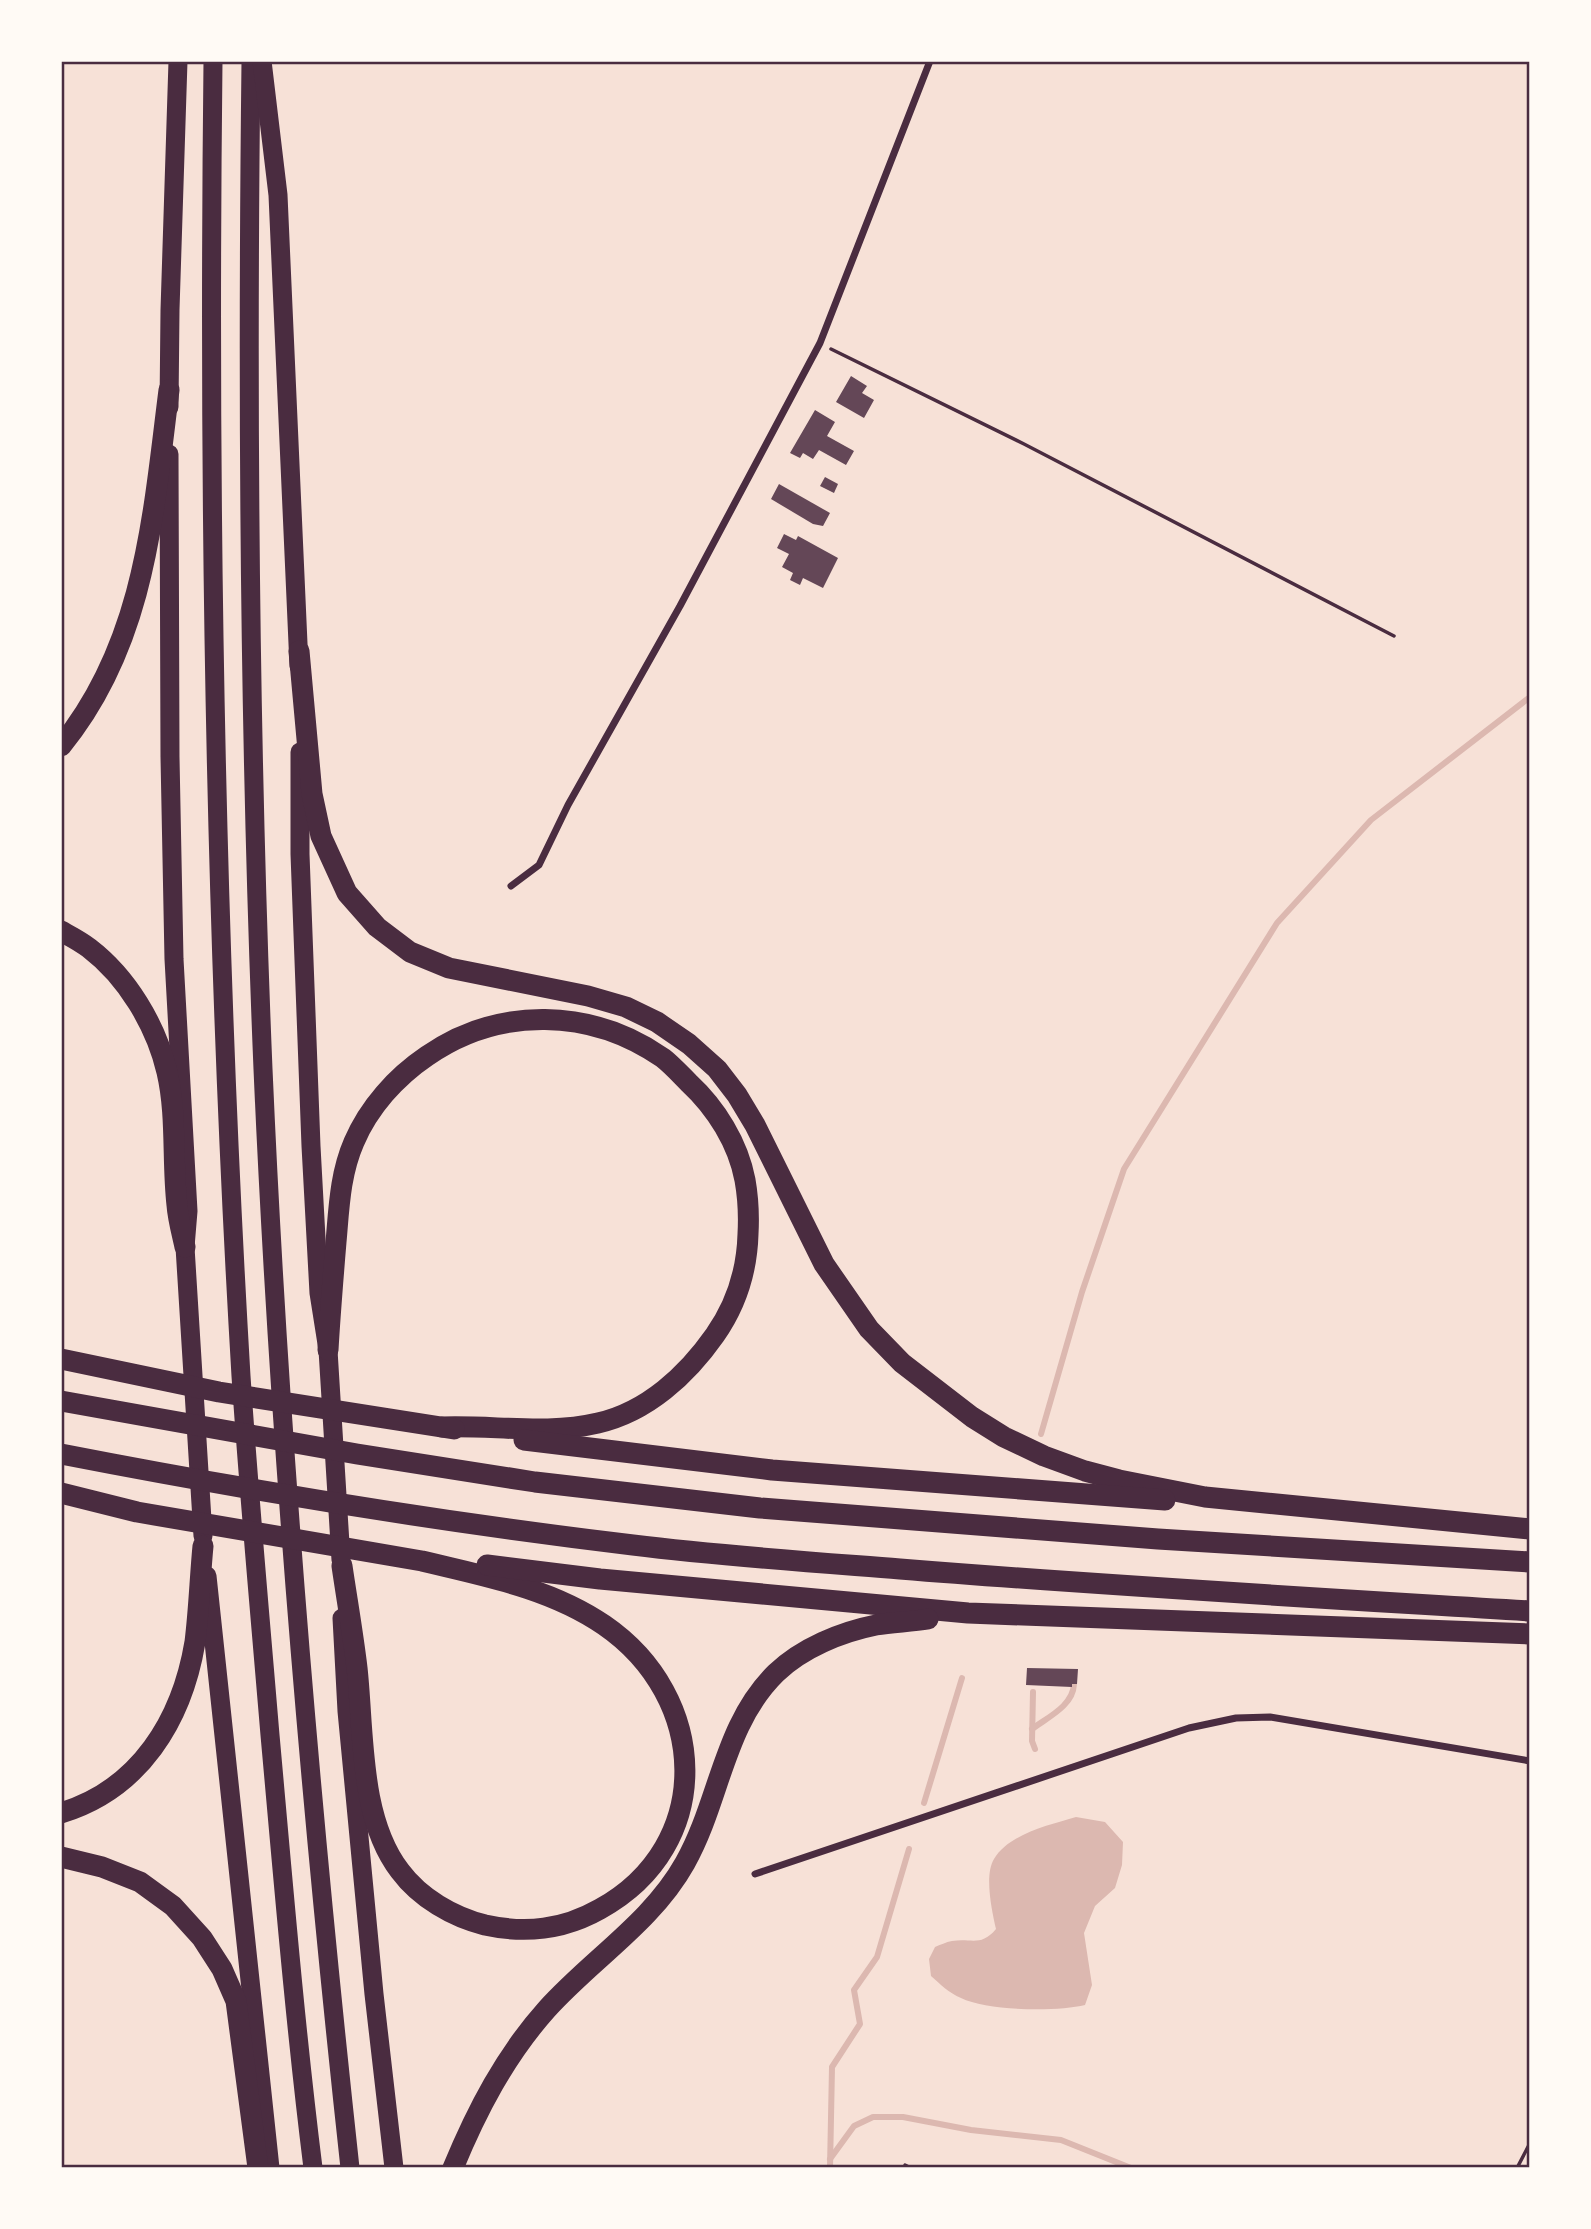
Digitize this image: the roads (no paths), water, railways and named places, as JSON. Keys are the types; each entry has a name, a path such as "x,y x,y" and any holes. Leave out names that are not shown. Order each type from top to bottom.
{"highway":[{"path":"178,61 169,390 170,757 174,959 188,1211 185,1247 203,1546 270,2168"},
{"path":"213,61 215,729 225,1039 241,1374 290,1956 313,2168"},
{"path":"251,61 248,327 254,795 263,1069 292,1559 314,1814 350,2168"},
{"path":"262,61 278,195 299,651 300,854 319,1293 328,1350 342,1566 342,1632 347,1711 394,2168"},
{"path":"61,746 95,696 109,668 142,580 169,390"},
{"path":"299,651 312,794 321,836 347,893 377,927 410,952 449,968 588,996 626,1007 678,1036 717,1069 737,1095 755,1125 824,1264 869,1329 902,1363 972,1417 1004,1437 1044,1456 1119,1480 1205,1497 1530,1529"},
{"path":"61,931 89,948 128,989 147,1019 158,1045 170,1096 177,1207 185,1247"},
{"path":"328,1350 339,1202 345,1167 369,1116 386,1092 412,1067 440,1047 477,1029 511,1021 546,1018 597,1026 628,1037 664,1059 704,1097 730,1136 745,1178 749,1215 748,1249 740,1285 725,1321 694,1362 667,1389 638,1407 601,1423 568,1429 443,1427"},
{"path":"61,1359 219,1392 574,1448 772,1470 1168,1500 1205,1497"},
{"path":"61,1401 535,1482 760,1508 1145,1538 1530,1562"},
{"path":"61,1454 182,1478 356,1507 635,1545 754,1558 995,1577 1530,1612"},
{"path":"61,1493 136,1512 422,1561 528,1588 564,1602 604,1625 650,1667 666,1691 684,1745 685,1773 677,1816 664,1849 642,1878 613,1902 583,1918 558,1926 527,1931 469,1921 440,1907 417,1889 400,1871 382,1841 373,1809 366,1775 356,1665 342,1566"},
{"path":"61,1504 86,1509 136,1512"},
{"path":"61,1813 83,1807 109,1792 130,1775 152,1750 171,1721 194,1643 203,1546"},
{"path":"422,1561 470,1563 613,1580 968,1613 1530,1634"},
{"path":"453,2168 472,2120 509,2059 548,2009 650,1910 670,1887 699,1836 728,1750 742,1720 758,1695 778,1672 802,1654 850,1632 878,1625 968,1613"},
{"path":"61,1857 102,1867 140,1882 173,1906 202,1938 222,1969 236,2001 258,2168"}],"street":[{"path":"511,886 539,865 568,805 680,606 820,344 930,61"},
{"path":"755,1874 1189,1728 1236,1718 1270,1717 1530,1761"}],"waterway":[{"path":"1041,1434 1082,1292 1124,1169 1277,923 1371,820 1530,697"},
{"path":"924,1803 962,1678"},
{"path":"1032,1729 1064,1705 1073,1692 1074,1684"},
{"path":"1033,1692 1032,1741 1035,1749"},
{"path":"830,2168 832,2067 860,2024 854,1990 877,1957 909,1849"},
{"path":"830,2159 854,2126 873,2117 903,2117 971,2130 1061,2140 1131,2168"}]}
